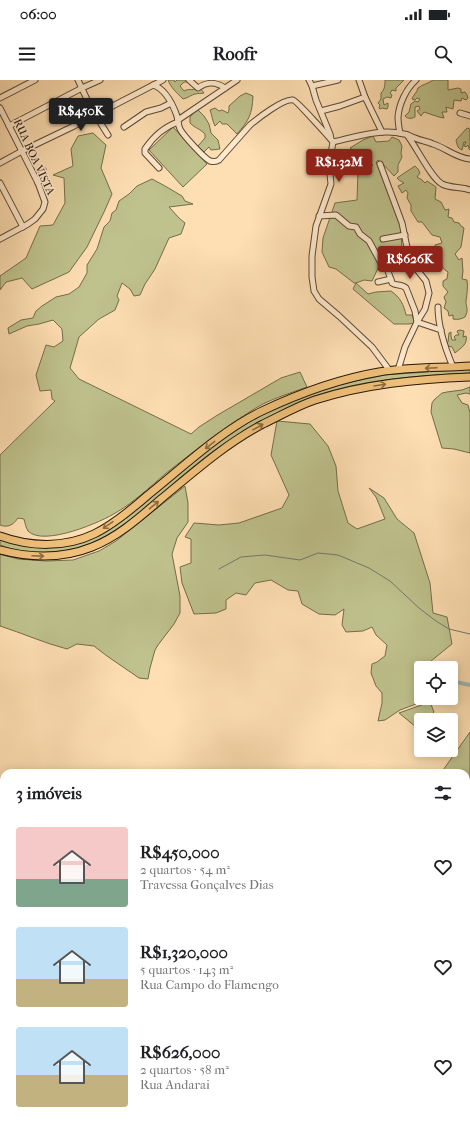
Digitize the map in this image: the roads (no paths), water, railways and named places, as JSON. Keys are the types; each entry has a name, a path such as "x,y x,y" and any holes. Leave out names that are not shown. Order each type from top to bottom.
{"highway":[{"path":"0,536 22,543 47,545 76,541 94,534 129,512 218,438 260,412 316,388 360,376 390,371 470,366"},
{"path":"0,550 35,556 58,556 84,550 101,543 133,523 191,474 235,441 268,422 315,400 349,391 396,382 470,377"}],"street":[{"path":"0,98 35,80"},
{"path":"78,80 95,115 108,135"},
{"path":"9,126 100,80"},
{"path":"0,163 163,80"},
{"path":"189,80 198,88 209,83 218,84 225,88"},
{"path":"159,168 145,153 145,149 154,138 164,129 237,80"},
{"path":"309,80 332,141 329,164 330,184 316,226 312,256 312,278 314,291 320,299 372,347 390,371"},
{"path":"312,86 338,80"},
{"path":"359,80 365,97 382,132"},
{"path":"400,133 398,118 400,106 410,86 416,80"},
{"path":"153,85 160,87 163,90 171,103 180,129 207,159 216,161 223,157 255,120 272,108 290,100 296,101 332,141"},
{"path":"321,111 365,97"},
{"path":"124,127 146,112 161,108 171,103"},
{"name":"RUA BOA VISTA","path":"0,108 45,200 45,206 38,216 23,227 0,239"},
{"path":"460,113 470,116"},
{"path":"332,141 382,132 400,133 434,144 462,158 470,159"},
{"path":"407,135 432,174 440,182 446,185 470,190"},
{"path":"380,164 400,217 409,257 414,266 423,276 428,286 429,293 427,304 405,347 398,370"},
{"path":"38,183 43,170"},
{"path":"0,183 23,227"},
{"path":"319,216 336,215 349,226 356,227 360,234 369,241 381,263 385,262 393,284 406,288 416,311 417,322"},
{"path":"383,239 405,235"},
{"path":"378,282 391,279"},
{"path":"438,307 441,330 446,350 453,367"},
{"path":"417,322 441,330"}],"waterway":[{"path":"219,569 241,557 265,555 300,560 318,553 338,555 369,568 390,581 419,608 449,629 470,634"},
{"path":"458,682 470,685"}]}
